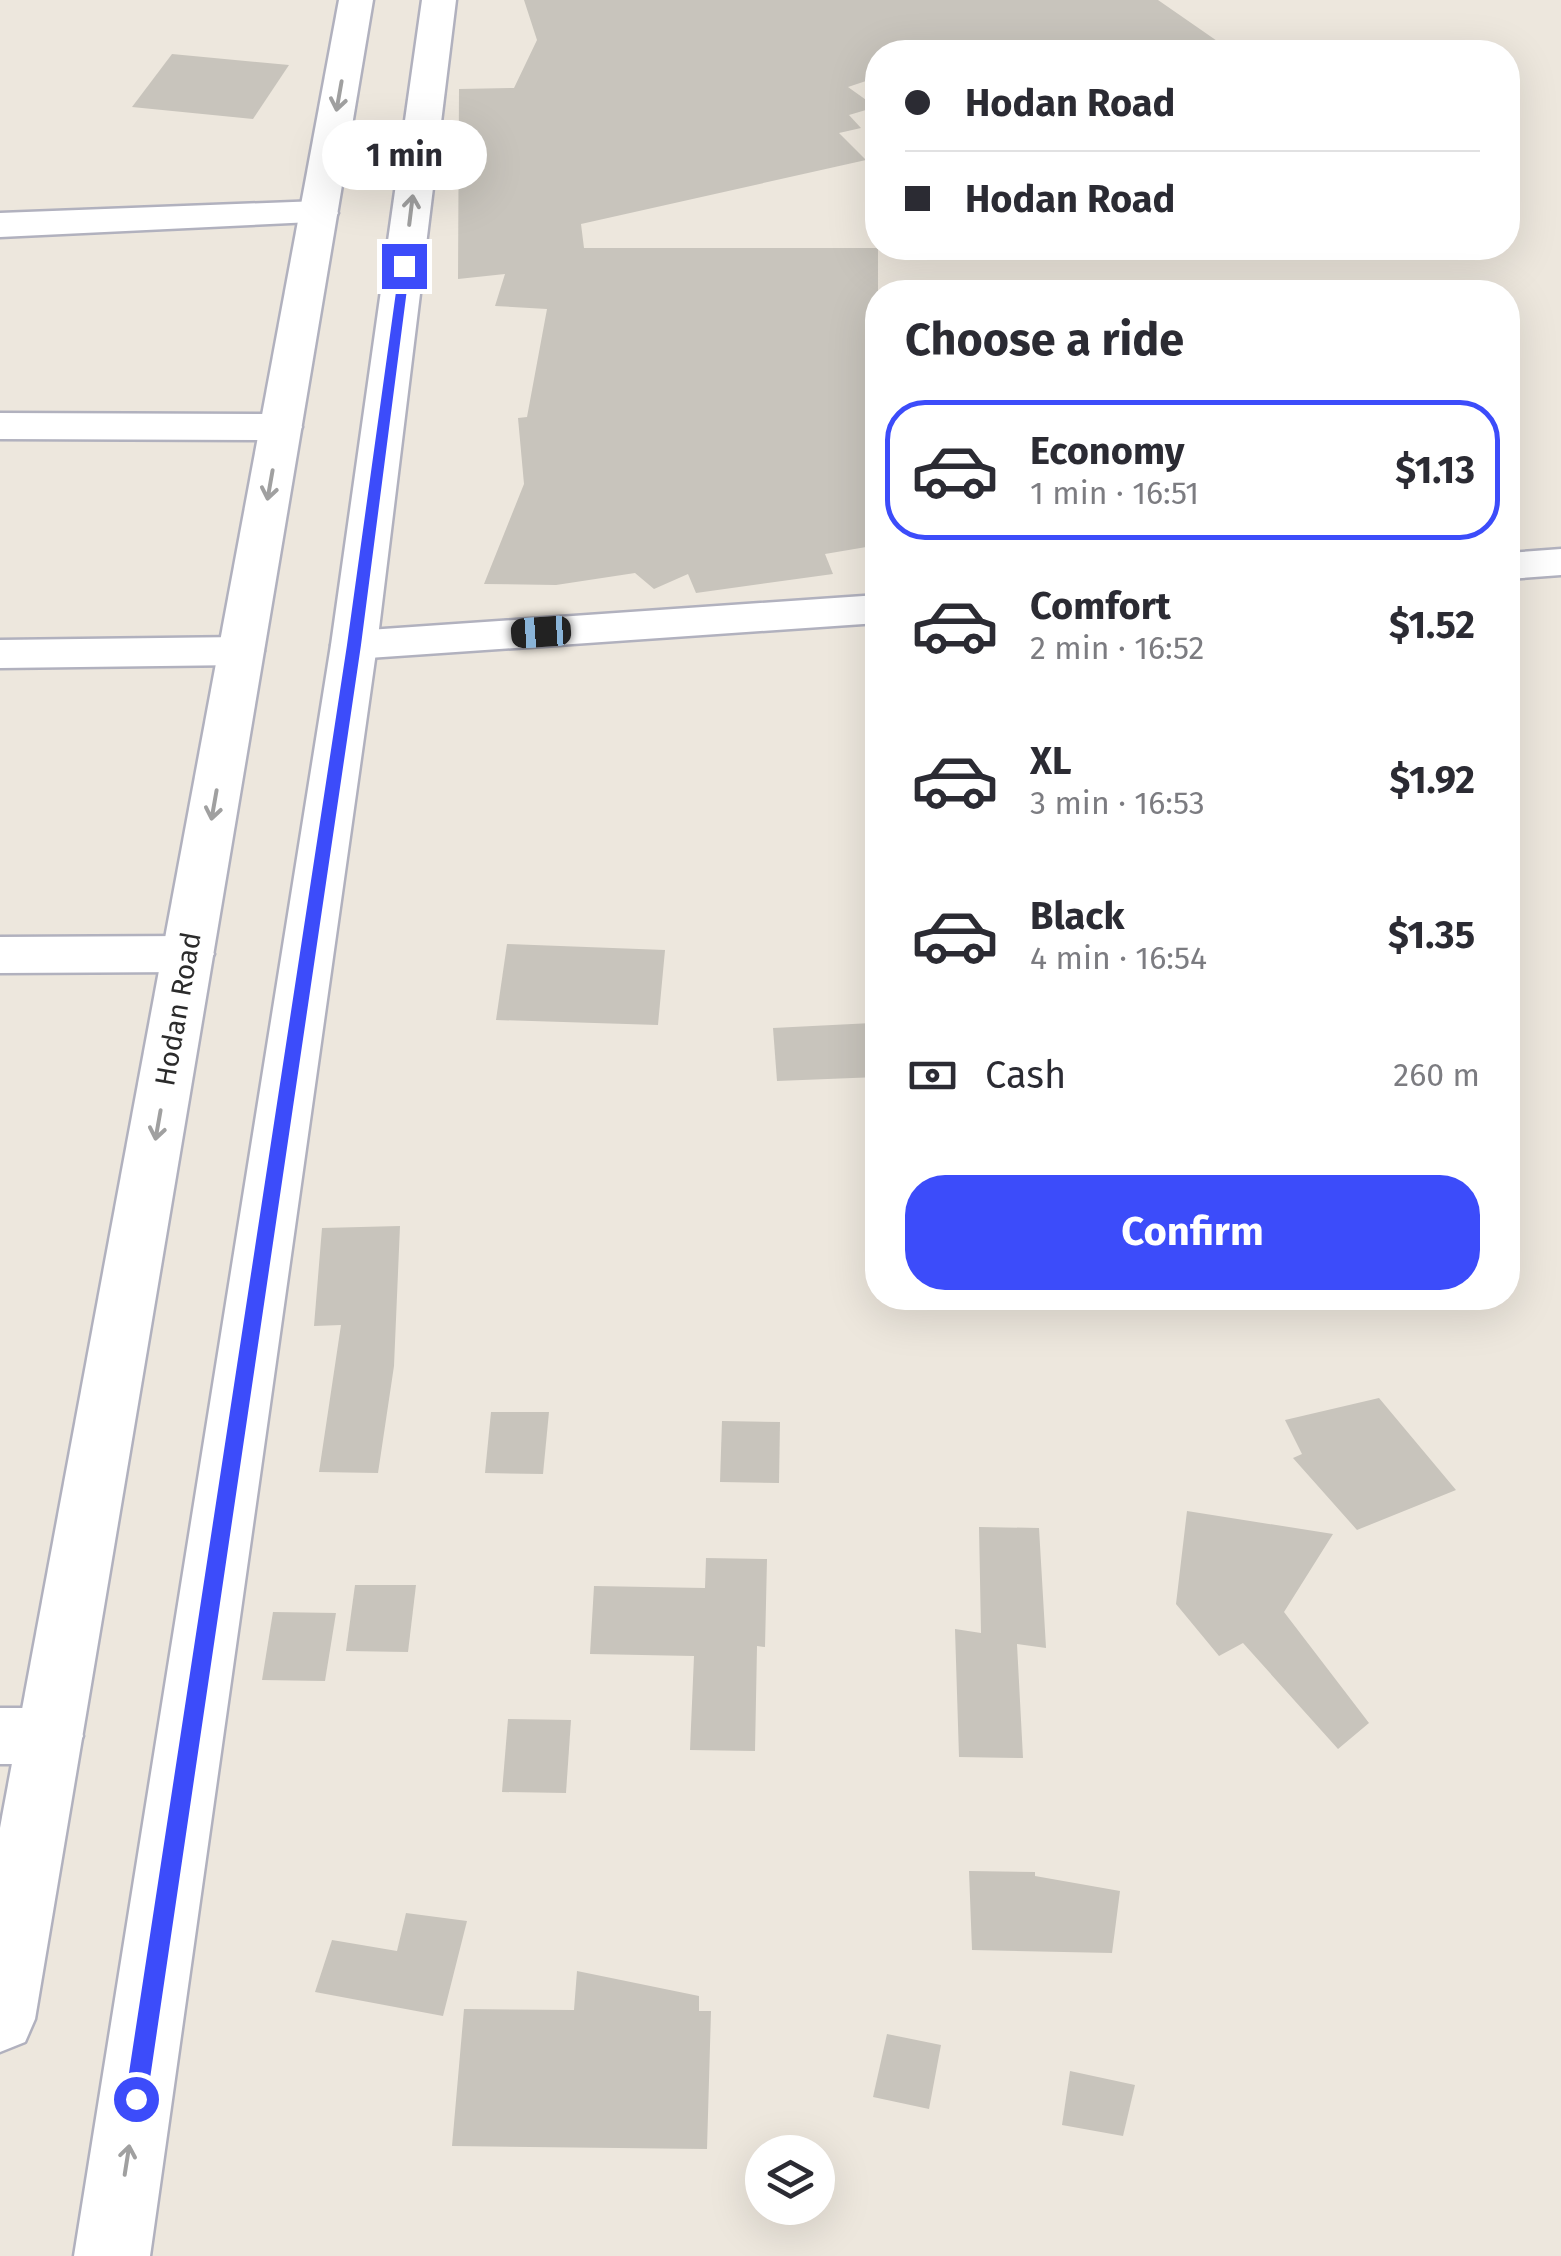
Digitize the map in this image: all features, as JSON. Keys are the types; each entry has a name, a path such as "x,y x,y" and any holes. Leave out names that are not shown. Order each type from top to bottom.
{"main road":[{"name":"Hodan Road","path":"0,2019 25,1736 188,954 356,0"},
{"path":"112,2256 354,645 439,0"},
{"path":"0,225 318,213"},
{"path":"0,426 281,427"},
{"path":"1520,565 1561,562"},
{"path":"354,645 865,610"},
{"path":"0,654 241,651"},
{"path":"0,955 188,954"}],"building":[{"path":"524,0 1158,0 1216,40 865,40 865,81 848,87 865,99 865,110 849,115 861,128 839,133 865,160 581,224 584,248 865,248 865,260 878,260 878,280 865,280 865,547 825,554 833,574 696,593 688,574 654,589 635,573 556,585 484,584 524,484 518,418 527,417 547,309 495,306 505,274 458,279 459,89 514,88 537,40"},
{"path":"172,54 289,65 253,119 132,107"},
{"path":"507,944 665,950 658,1025 496,1020"},
{"path":"865,1023 865,1078 777,1081 773,1028"},
{"path":"400,1226 394,1366 378,1473 319,1472 341,1325 314,1326 322,1228"},
{"path":"1379,1398 1456,1490 1357,1530 1293,1458 1302,1454 1285,1420"},
{"path":"491,1412 549,1412 543,1474 485,1473"},
{"path":"722,1421 780,1422 779,1483 720,1482"},
{"path":"1187,1511 1333,1534 1284,1612 1369,1723 1338,1749 1243,1643 1219,1656 1176,1604"},
{"path":"979,1527 1039,1528 1046,1648 1017,1644 1023,1758 959,1757 955,1629 981,1633"},
{"path":"706,1558 767,1559 765,1647 757,1646 755,1751 690,1750 694,1656 590,1654 594,1586 705,1588"},
{"path":"355,1585 416,1585 408,1652 346,1651"},
{"path":"273,1612 336,1613 325,1681 262,1680"},
{"path":"508,1719 571,1720 566,1793 502,1792"},
{"path":"969,1871 1035,1872 1035,1876 1120,1891 1112,1953 972,1950"},
{"path":"406,1913 467,1921 443,2016 315,1992 332,1940 397,1951"},
{"path":"577,1971 699,1996 699,2011 711,2011 707,2149 452,2146 464,2009 574,2010"},
{"path":"887,2034 941,2045 929,2109 873,2097"},
{"path":"1070,2071 1135,2085 1123,2136 1062,2125"}],"route":[{"path":"136,2099 354,645 404,266"}]}
